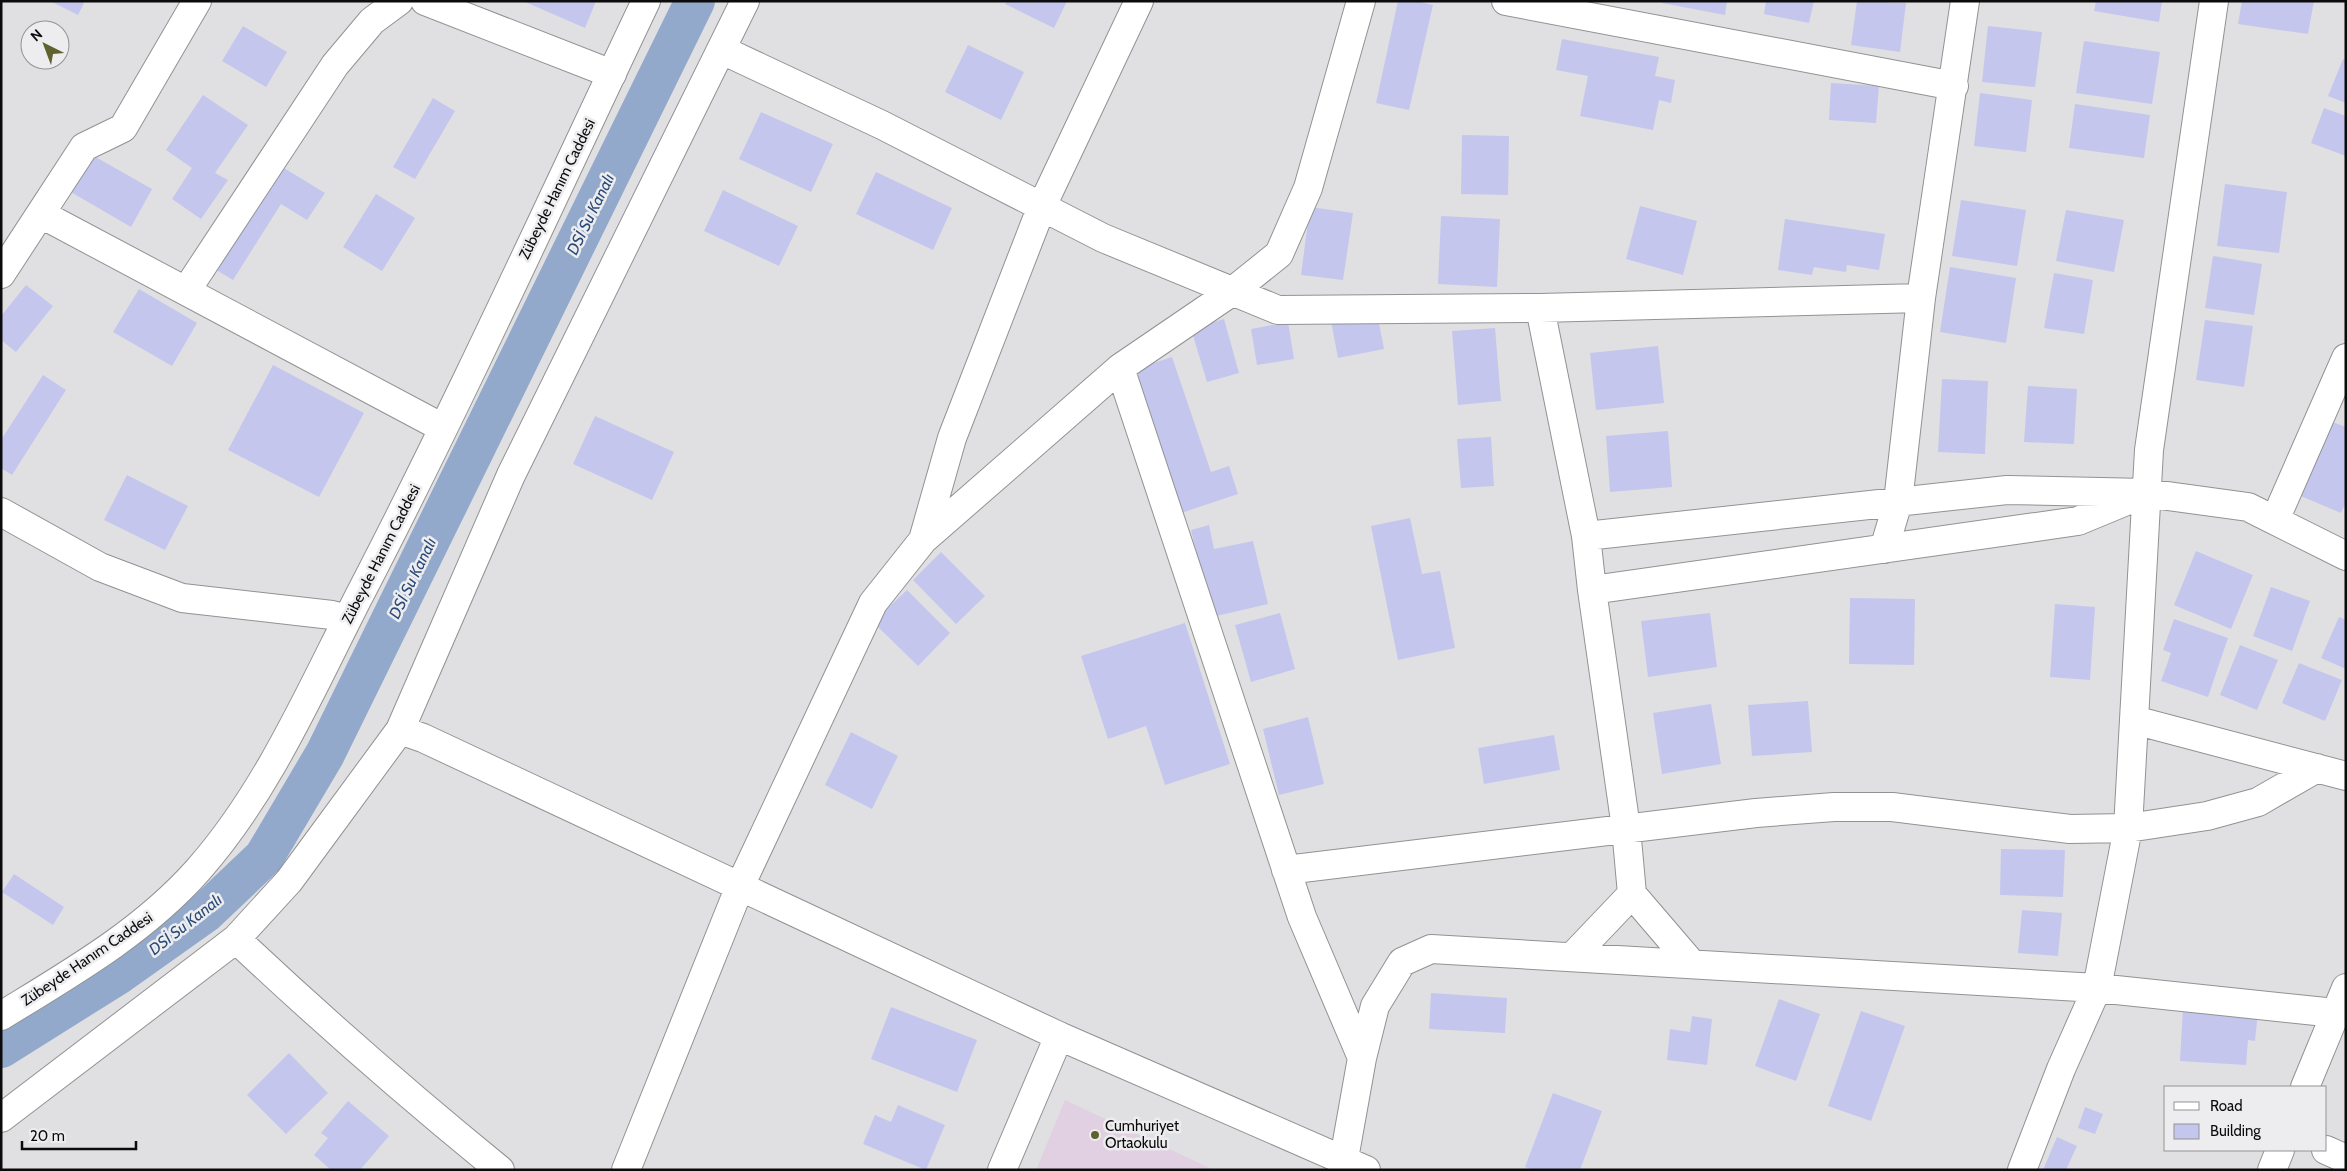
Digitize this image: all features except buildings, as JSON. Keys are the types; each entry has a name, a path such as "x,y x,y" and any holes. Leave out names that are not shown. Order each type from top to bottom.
{"street":[{"path":"1,274 84,147 123,128 197,1"},
{"path":"186,291 335,65 372,21 399,1"},
{"path":"425,1 612,74"},
{"name":"Zübeyde Hanım Caddesi","path":"1,1016 94,958 150,917 197,870 226,836 261,785 406,507 646,1"},
{"path":"1,1118 236,939 289,881 400,730 511,476 745,1"},
{"path":"923,540 952,438 1042,206 1139,1"},
{"path":"626,1170 740,886 873,603 923,540 1120,368 1233,292 1279,254 1308,188 1361,1"},
{"path":"1506,1 1954,86"},
{"path":"1884,549 1898,502 1921,298 1954,86 1965,1"},
{"path":"2022,1170 2061,1069 2097,988 2128,828 2148,450 2214,1"},
{"path":"722,50 882,125 1103,238 1278,310 1540,308 1921,298"},
{"path":"41,214 443,428"},
{"path":"1540,308 1586,536 1626,828 1632,894 1692,964"},
{"path":"2275,520 2346,358"},
{"path":"1120,368 1302,917 1362,1058"},
{"path":"1586,536 2006,490 2146,493 2248,506 2346,556"},
{"path":"1592,590 2078,521 2146,493"},
{"path":"1,512 100,567 182,598 332,615 348,619"},
{"path":"2134,720 2346,776"},
{"path":"400,730 423,738 1059,1036 1351,1166 1362,1058 1375,1006 1402,962 1431,949 2097,988 2335,1013"},
{"path":"1286,870 1756,813 1844,807 1892,807 2070,829 2128,828 2207,816 2258,802 2317,768"},
{"path":"1572,957 1632,894"},
{"path":"236,939 312,1010 428,1112 500,1170"},
{"path":"2305,1086 2346,988"},
{"path":"1002,1170 1059,1036"},
{"path":"2327,1150 2346,1159"},
{"path":"2272,1170 2280,1151"}],"shaded area":[{"name":"Cumhuriyet Ortaokulu","path":"1065,1100 1214,1170 1036,1170"}],"waterway":[{"name":"DSİ Su Kanalı","path":"1,1048 119,974 205,913 264,857 325,754 695,1"}],"place":[{"name":"Cumhuriyet Ortaokulu","path":"1095,1135"}]}
